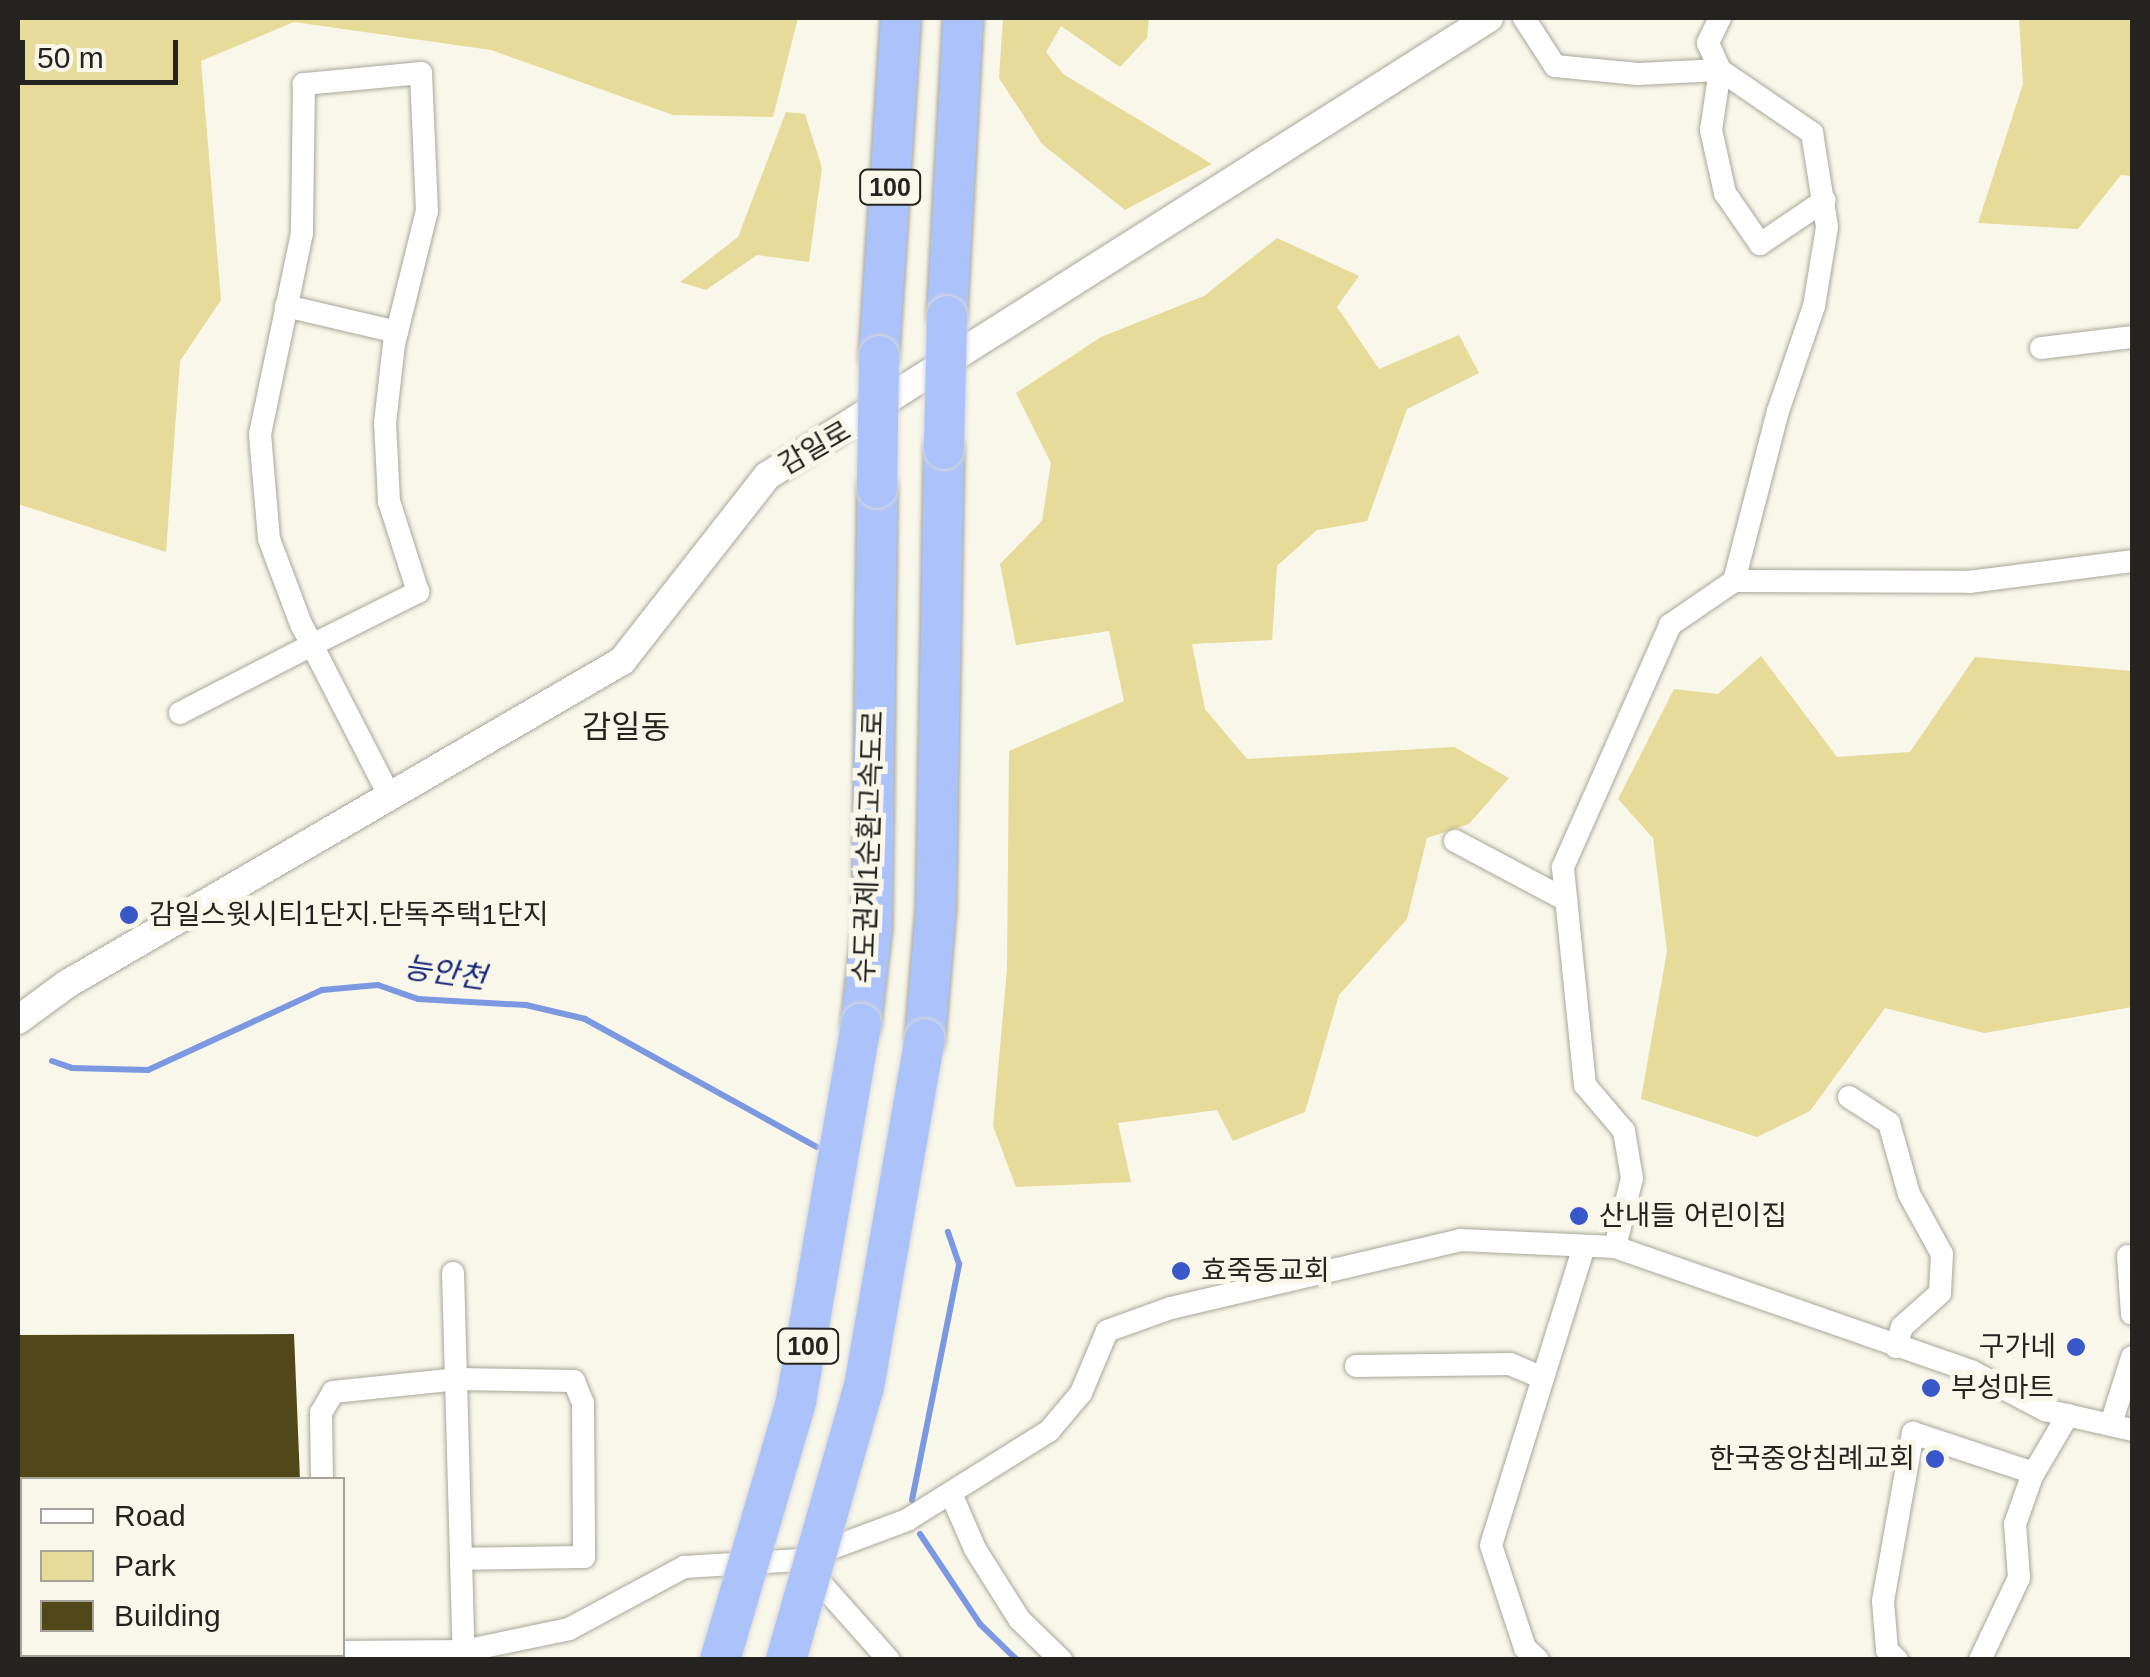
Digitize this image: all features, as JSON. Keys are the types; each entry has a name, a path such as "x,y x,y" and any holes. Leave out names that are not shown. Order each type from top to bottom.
{"highway":[{"name":"수도권제1순환고속도로","path":"720,1660 796,1402 861,1024 872,928 879,356 900,18"},
{"name":"100","path":"786,1660 864,1387 925,1039 936,908 947,316 963,18"}],"street":[{"name":"감일로","path":"18,1020 181,918 622,661 767,476 1490,18"},
{"path":"1524,18 1555,66 1638,74 1720,70"},
{"path":"1720,18 1708,43 1720,70 1812,134 1825,200 1814,306 1773,428 1734,582"},
{"path":"1720,70 1712,130 1725,193 1760,244 1825,200"},
{"path":"180,713 312,646 418,592 389,502 385,423 397,332 427,210 421,72 304,84 302,233 260,434 270,538 312,646 390,797"},
{"path":"286,306 397,332"},
{"path":"2041,348 2132,337"},
{"path":"1616,1246 1632,1178 1624,1131 1585,1084 1563,867 1670,625 1734,582 1970,582 2132,562"},
{"path":"1455,841 1566,900"},
{"path":"1848,1097 1889,1123 1909,1194 1942,1254 1940,1293 1902,1327 1896,1347"},
{"path":"345,1652 464,1655 569,1630 684,1567 800,1560 952,1496 1049,1431 1081,1393 1107,1332 1171,1308 1461,1240 1616,1246 1971,1371 2046,1410 2122,1427 2132,1357"},
{"path":"1538,1660 1525,1648 1492,1545 1584,1246"},
{"path":"2128,1256 2132,1314"},
{"path":"453,1273 464,1655"},
{"path":"1356,1366 1510,1364 1543,1378"},
{"path":"322,1477 321,1413 333,1392 458,1378 574,1381 583,1403 584,1557 462,1559"},
{"path":"1980,1660 2019,1578 2014,1524 2034,1473 2068,1415"},
{"path":"1896,1660 1887,1650 1882,1601 1913,1434 2034,1473"},
{"path":"952,1496 975,1549 1019,1618 1061,1660"},
{"path":"800,1560 889,1660"}],"green space":[{"path":"18,18 798,18 773,117 673,115 491,50 294,22 201,61 221,300 180,361 166,552 18,504"},
{"path":"1003,18 1149,18 1147,38 1120,67 1061,26 1046,52 1063,74 1212,164 1125,210 1042,144 999,78"},
{"path":"2019,18 2132,18 2132,176 2121,175 2078,229 1978,223 2023,84"},
{"path":"786,112 805,114 822,168 809,262 757,255 706,290 680,282 738,237"},
{"path":"1277,238 1359,276 1337,307 1379,369 1459,335 1479,373 1407,409 1367,521 1317,530 1277,566 1272,640 1192,644 1205,709 1247,759 1454,747 1509,778 1469,824 1427,838 1407,919 1339,995 1305,1112 1233,1141 1217,1110 1118,1123 1131,1182 1016,1187 993,1126 1007,969 1009,751 1124,701 1109,631 1016,645 1000,564 1042,521 1051,463 1016,393 1101,337 1204,296"},
{"path":"1761,656 1837,757 1910,752 1975,657 2131,671 2132,1007 1984,1033 1885,1008 1810,1111 1757,1137 1641,1099 1667,951 1653,838 1618,799 1674,689 1718,694"}],"building":[{"path":"294,1334 300,1477 20,1477 18,1633 18,1335"}],"waterway":[{"name":"능안천","path":"52,1061 72,1068 148,1070 322,990 378,985 418,999 526,1005 585,1019 817,1147"},
{"name":"능안천","path":"912,1500 959,1264 948,1232"},
{"name":"능안천","path":"920,1534 980,1624 1017,1660"}],"place":[{"name":"감일스윗시티1단지.단독주택1단지","path":"129,915"},
{"name":"산내들 어린이집","path":"1579,1216"},
{"name":"효죽동교회","path":"1181,1271"},
{"name":"구가네","path":"2076,1347"},
{"name":"부성마트","path":"1931,1388"},
{"name":"한국중앙침례교회","path":"1935,1459"}],"district":[{"name":"감일동","path":"626,727"}]}
